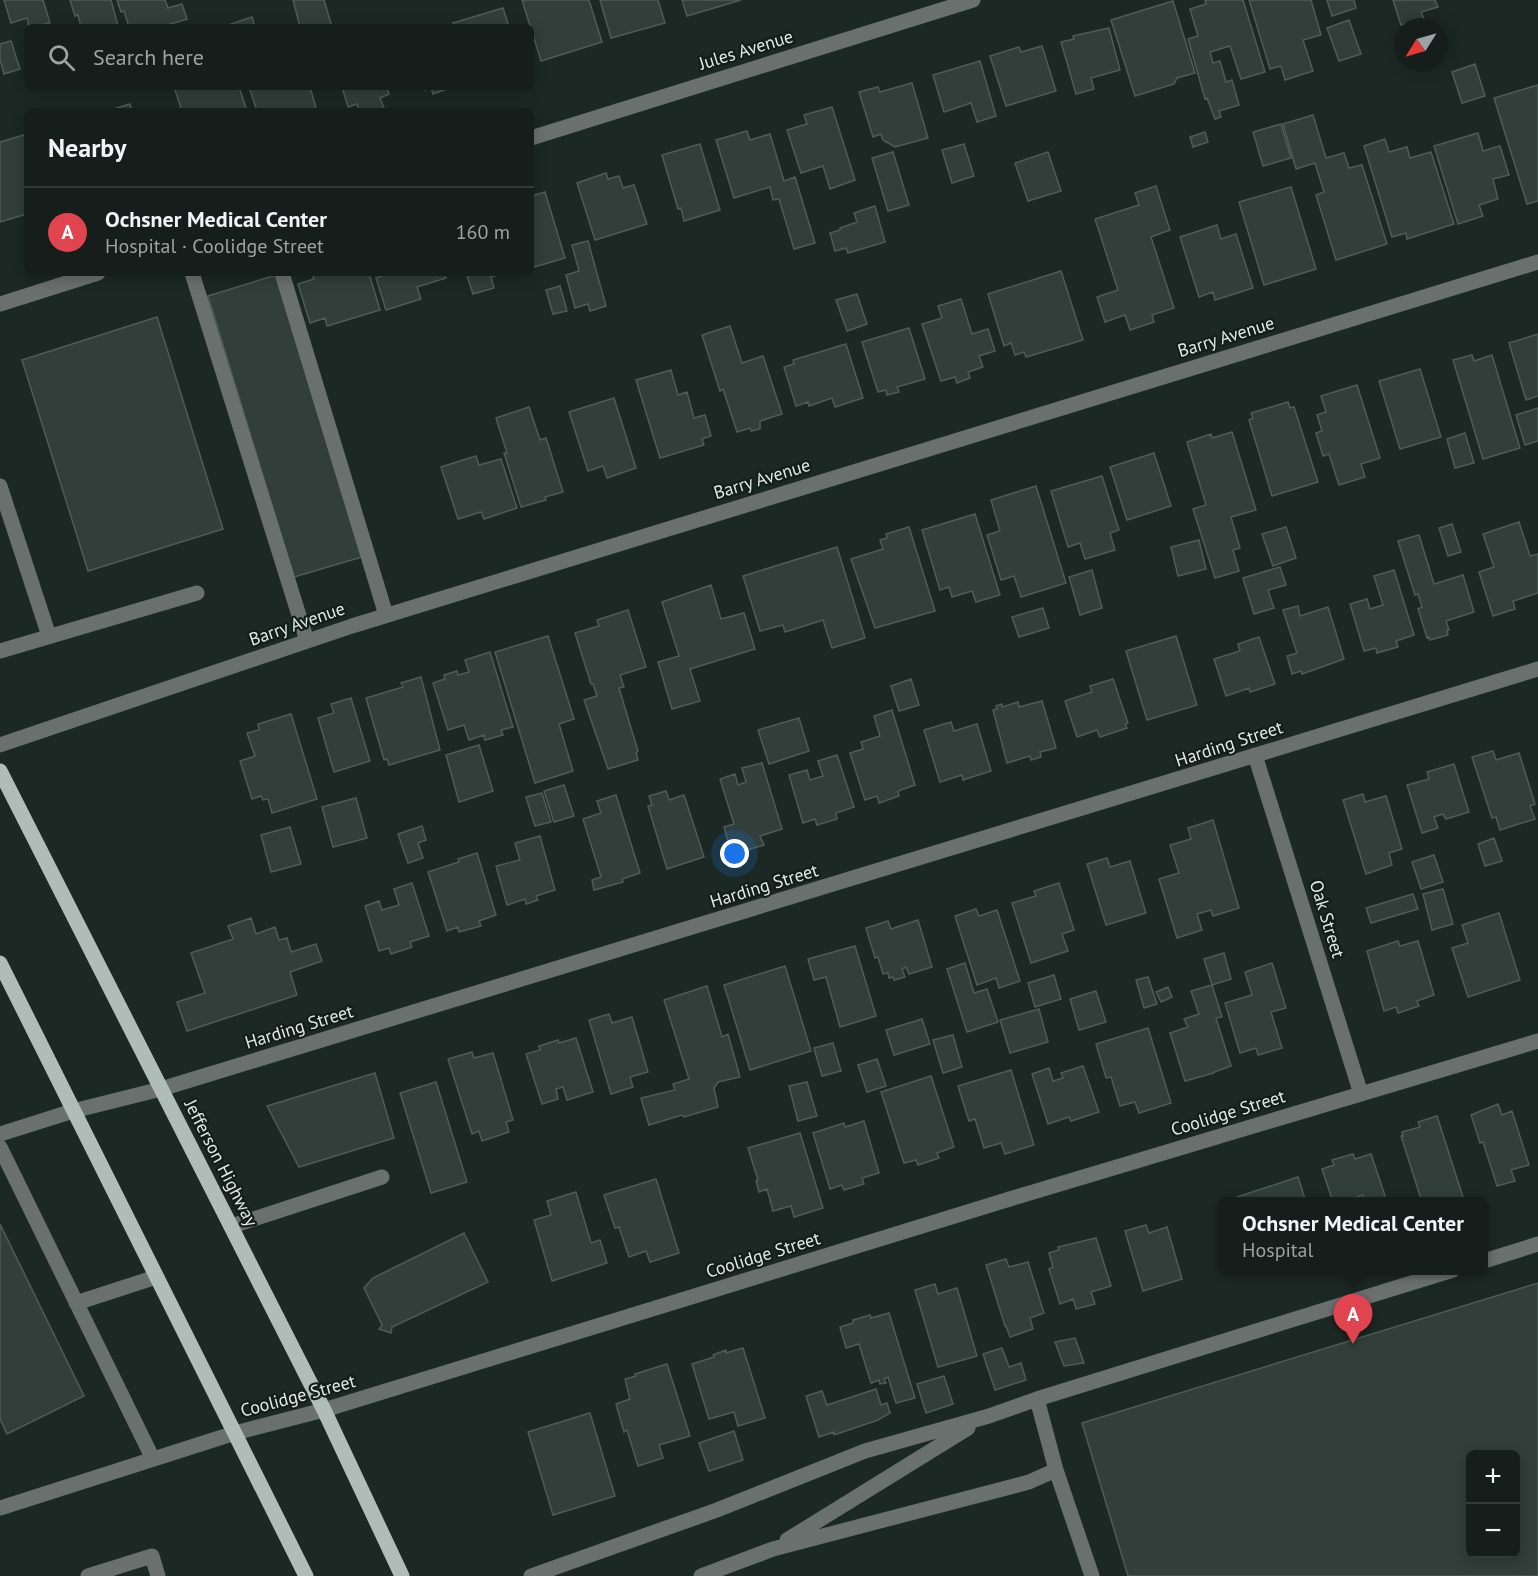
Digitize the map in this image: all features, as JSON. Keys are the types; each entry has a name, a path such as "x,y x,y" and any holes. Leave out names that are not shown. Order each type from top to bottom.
{"main road":[{"name":"Jefferson Highway","path":"0,771 324,1410 402,1576"},
{"path":"0,963 306,1576"}],"street":[{"name":"Jules Avenue","path":"534,137 972,0"},
{"name":"Barry Avenue","path":"0,745 386,615 1538,262"},
{"path":"0,304 89,276"},
{"path":"193,276 308,641"},
{"path":"283,276 386,615"},
{"path":"0,486 49,636"},
{"path":"0,651 197,593"},
{"name":"Harding Street","path":"0,1134 73,1111 161,1089 1538,669"},
{"name":"Oak Street","path":"1255,755 1361,1094"},
{"name":"Coolidge Street","path":"0,1508 235,1433 324,1410 1013,1198 1538,1041"},
{"path":"0,1147 153,1460"},
{"path":"232,1226 382,1177"},
{"path":"1488,1260 1538,1244"},
{"path":"531,1576 717,1510 865,1451 989,1416 1037,1399 1437,1275"},
{"path":"76,1303 156,1277"},
{"path":"1037,1399 1056,1470 1092,1576"},
{"path":"772,1549 989,1416"},
{"path":"702,1576 772,1549 1029,1482 1056,1470"},
{"path":"88,1576 152,1556 158,1576"}],"building":[{"path":"4,0 43,0 50,23 28,24 27,18 11,23"},
{"path":"70,0 111,0 117,24 80,24 78,15 75,16"},
{"path":"117,0 165,0 168,8 182,4 187,19 171,24 128,24 124,11 121,12"},
{"path":"293,0 324,0 331,24 299,24"},
{"path":"522,0 589,0 602,42 541,61 534,39 534,24 529,24"},
{"path":"600,0 658,0 665,23 611,38"},
{"path":"682,0 741,0 687,16"},
{"path":"1205,0 1243,0 1265,72 1241,79 1230,46 1210,52 1213,63 1220,61 1226,82 1232,80 1239,105 1219,111 1221,117 1215,119 1207,98 1205,99 1188,39 1198,36 1190,9 1206,4"},
{"path":"1249,0 1311,0 1321,35 1303,40 1313,71 1285,80 1281,66 1270,69"},
{"path":"1327,0 1354,0 1356,8 1332,16"},
{"path":"1393,0 1435,0 1438,7 1421,12 1424,18 1399,18"},
{"path":"1173,1 1195,73 1177,78 1174,84 1135,96 1111,20"},
{"path":"503,8 508,24 453,24"},
{"path":"252,17 254,24 231,24"},
{"path":"1349,20 1361,54 1339,61 1327,28"},
{"path":"1109,28 1120,70 1091,78 1094,89 1076,94 1061,42 1074,39 1073,36"},
{"path":"11,41 20,69 4,74 0,59 0,44"},
{"path":"1042,46 1056,91 1006,106 990,56 1019,47 1021,52"},
{"path":"980,61 996,116 977,122 971,103 944,112 933,75"},
{"path":"1475,64 1485,96 1462,103 1452,72"},
{"path":"912,83 928,138 895,147 883,140 881,134 873,137 859,92 878,87 880,92"},
{"path":"1538,85 1538,201 1527,204 1494,98"},
{"path":"175,90 240,90 246,108 181,108"},
{"path":"250,90 311,90 316,108 256,108"},
{"path":"343,90 388,90 389,94 380,98 384,108 358,108 357,104 348,107"},
{"path":"432,90 444,90 433,94"},
{"path":"130,104 131,108 117,108"},
{"path":"832,107 855,180 830,189 823,166 801,173 787,130 807,124 804,115"},
{"path":"1313,115 1326,158 1344,153 1349,168 1362,165 1387,244 1336,260 1316,195 1324,192 1315,163 1296,169 1283,124"},
{"path":"1281,124 1291,158 1263,166 1253,132"},
{"path":"747,131 750,140 770,134 784,181 795,177 815,243 794,249 779,199 773,200 770,187 734,198 716,140"},
{"path":"1205,132 1208,142 1193,147 1190,137"},
{"path":"1478,133 1483,151 1500,146 1509,175 1493,179 1498,199 1479,205 1483,216 1458,224 1434,146"},
{"path":"24,135 24,215 0,222 0,142"},
{"path":"1385,139 1389,152 1407,147 1410,158 1431,152 1454,224 1407,239 1406,233 1392,237 1364,146"},
{"path":"700,144 720,210 684,221 681,208 678,209 662,155"},
{"path":"964,144 974,176 952,183 942,150"},
{"path":"893,152 909,205 888,211 872,158"},
{"path":"1048,152 1061,191 1028,201 1015,163"},
{"path":"606,173 608,179 619,176 623,188 634,185 647,224 595,240 577,183"},
{"path":"1156,186 1170,230 1151,237 1174,308 1152,315 1154,322 1130,330 1125,315 1105,322 1097,297 1118,290 1095,219 1139,205 1135,193"},
{"path":"1291,187 1316,269 1264,285 1239,202"},
{"path":"545,192 565,258 534,267 534,195"},
{"path":"875,206 885,242 848,253 846,248 835,251 830,233 857,222 854,213"},
{"path":"1217,225 1221,239 1236,234 1253,288 1215,300 1213,292 1199,297 1180,237"},
{"path":"588,241 606,306 590,311 588,304 575,308 566,275 579,271 572,245"},
{"path":"1061,271 1083,340 1026,357 1024,352 1015,355 1011,343 1004,346 988,294"},
{"path":"276,276 362,557 294,577 208,296"},
{"path":"313,276 370,276 380,310 327,326 325,318 310,323 298,284 314,279"},
{"path":"382,276 445,276 446,278 417,287 421,299 386,310 376,278"},
{"path":"467,276 494,276 491,277 494,288 473,294"},
{"path":"560,286 567,311 553,314 546,290"},
{"path":"857,294 867,324 847,331 836,300"},
{"path":"961,299 972,334 988,329 995,351 979,356 983,367 968,372 970,378 957,383 955,377 941,381 922,324 942,318 938,306"},
{"path":"157,317 223,529 88,571 22,360"},
{"path":"730,326 742,363 763,356 782,414 760,421 760,429 751,431 750,428 737,432 723,389 720,391 702,335"},
{"path":"909,328 925,379 897,387 899,392 887,395 886,390 878,392 862,342"},
{"path":"1538,334 1538,396 1526,400 1509,343"},
{"path":"846,344 863,398 835,407 832,398 809,406 808,402 796,406 784,367 794,364 793,360"},
{"path":"1472,355 1474,361 1492,355 1520,448 1483,459 1453,360"},
{"path":"1420,369 1441,437 1400,449 1379,381"},
{"path":"671,370 678,395 687,392 694,418 705,415 711,436 702,439 704,445 660,458 636,380"},
{"path":"1357,385 1380,458 1361,464 1365,477 1339,485 1329,454 1323,456 1316,433 1322,431 1317,415 1326,412 1321,396"},
{"path":"614,398 636,468 607,478 603,466 588,471 569,412"},
{"path":"1288,402 1290,408 1294,407 1318,482 1272,496 1249,420 1253,418 1251,413"},
{"path":"529,407 540,440 546,438 563,492 545,497 546,500 521,507 496,418"},
{"path":"1538,408 1538,441 1525,445 1516,415"},
{"path":"1232,432 1256,510 1231,517 1240,548 1233,550 1239,571 1215,578 1193,509 1206,505 1187,442 1211,434 1212,438"},
{"path":"1465,433 1474,463 1455,468 1447,439"},
{"path":"1154,453 1171,506 1127,520 1110,467"},
{"path":"476,456 479,465 501,459 517,508 484,519 481,512 458,519 441,467"},
{"path":"1102,476 1119,530 1110,533 1115,550 1085,559 1080,543 1068,547 1051,491"},
{"path":"1036,486 1066,583 1021,597 1014,576 1001,580 987,535 1000,531 991,500"},
{"path":"975,514 1000,595 976,602 972,591 952,597 949,587 940,590 922,530"},
{"path":"1519,522 1530,556 1538,554 1538,593 1513,601 1515,609 1493,616 1479,572 1494,567 1483,534"},
{"path":"1452,524 1461,552 1448,556 1439,528"},
{"path":"909,527 935,611 875,628 851,559 883,549 880,540 887,538 886,534"},
{"path":"1286,527 1296,558 1273,566 1262,534"},
{"path":"1419,535 1434,584 1463,575 1474,612 1446,621 1448,635 1430,640 1429,637 1427,638 1418,609 1422,607 1418,594 1415,595 1398,541"},
{"path":"1199,540 1206,569 1178,576 1171,547"},
{"path":"837,547 865,638 832,648 823,620 785,632 783,625 760,631 743,576"},
{"path":"1280,567 1286,585 1268,590 1274,608 1254,614 1243,578"},
{"path":"1092,570 1102,608 1080,615 1069,577"},
{"path":"1394,570 1414,635 1396,641 1398,647 1377,653 1376,648 1364,651 1350,604 1367,599 1370,609 1383,605 1374,576"},
{"path":"711,585 721,619 744,613 755,649 690,669 700,701 672,709 658,662 679,656 662,602"},
{"path":"1298,606 1300,616 1328,607 1344,659 1302,674 1301,671 1292,674 1287,656 1297,653 1283,610"},
{"path":"1043,608 1049,628 1019,637 1012,617"},
{"path":"628,610 646,667 620,675 624,687 619,688 638,751 636,753 638,760 608,769 584,700 597,696 575,633 599,626 597,620"},
{"path":"548,636 574,719 559,724 573,771 535,783 495,652"},
{"path":"1176,636 1197,705 1147,720 1126,651"},
{"path":"1259,637 1275,684 1250,692 1249,688 1226,696 1214,659 1240,651 1238,644"},
{"path":"490,652 513,727 501,730 503,735 485,740 484,735 469,740 464,725 448,730 433,683 445,679 444,675 457,671 458,675 469,672 465,660"},
{"path":"421,677 440,750 389,765 387,759 384,760 366,698 403,687 401,683"},
{"path":"911,679 919,705 899,711 891,686"},
{"path":"1113,679 1128,723 1125,724 1127,728 1100,737 1097,730 1077,737 1065,701 1092,692 1090,686"},
{"path":"351,698 370,761 334,772 318,718 334,713 331,704"},
{"path":"1042,701 1056,748 1040,752 1041,757 1031,760 1030,756 1007,763 993,710 1002,704 1002,707 1018,702 1019,707"},
{"path":"892,710 915,785 898,791 899,796 879,803 877,796 865,800 850,753 863,749 861,742 880,736 874,716"},
{"path":"291,714 317,799 272,813 268,799 263,800 261,796 252,799 240,761 255,756 247,733 259,730 258,724"},
{"path":"799,718 809,751 769,764 758,730"},
{"path":"951,722 954,731 977,724 991,771 963,780 962,775 940,782 924,730"},
{"path":"479,745 493,791 459,802 446,755"},
{"path":"1493,751 1496,760 1519,753 1535,804 1530,806 1535,819 1500,830 1496,817 1492,818 1472,757"},
{"path":"837,755 854,807 836,813 837,819 817,825 815,819 803,823 789,775 807,770 810,780 823,776 818,761"},
{"path":"762,763 782,829 760,836 764,845 743,851 740,842 729,845 724,827 734,824 720,779 735,774 738,785 746,782 742,768"},
{"path":"1454,764 1469,812 1446,819 1443,814 1434,817 1438,828 1422,833 1407,785 1429,779 1427,772"},
{"path":"564,785 574,816 554,822 544,791"},
{"path":"666,791 669,800 684,795 704,857 667,869 648,806 652,805 649,796"},
{"path":"542,793 551,822 535,826 526,797"},
{"path":"1363,794 1365,802 1386,796 1402,849 1389,853 1392,865 1366,874 1343,800"},
{"path":"616,795 640,873 622,879 623,882 594,890 592,880 601,877 583,819 601,813 597,801"},
{"path":"356,798 367,838 333,847 322,807"},
{"path":"1213,820 1239,908 1213,916 1211,910 1197,914 1202,930 1177,938 1159,879 1179,873 1170,845 1191,839 1188,828"},
{"path":"422,826 426,840 418,843 423,858 408,863 398,834"},
{"path":"290,827 301,864 271,872 261,835"},
{"path":"540,836 555,890 536,896 538,900 526,904 525,899 507,905 496,866 520,860 515,843"},
{"path":"1494,838 1502,861 1485,866 1478,844"},
{"path":"477,853 496,915 479,921 481,926 459,932 458,927 447,931 428,872 459,862 458,859"},
{"path":"1434,855 1443,882 1421,889 1412,862"},
{"path":"1107,858 1110,867 1130,861 1146,913 1106,925 1087,864"},
{"path":"412,883 429,936 410,942 412,947 391,954 389,948 379,951 365,906 379,901 382,910 399,905 394,889"},
{"path":"1059,883 1074,930 1062,934 1068,951 1031,963 1012,903 1036,896 1034,891"},
{"path":"1443,889 1453,924 1432,930 1423,894"},
{"path":"1413,894 1418,909 1371,923 1366,908"},
{"path":"976,909 979,916 997,910 1020,981 999,988 996,978 977,985 955,916"},
{"path":"1499,913 1520,980 1468,997 1452,948 1468,943 1462,925"},
{"path":"251,918 256,934 275,927 279,940 287,938 291,952 316,944 322,961 290,972 297,995 187,1031 177,1002 205,993 191,953 233,939 228,926"},
{"path":"918,920 932,967 909,974 906,967 902,969 905,977 894,980 893,977 889,978 888,973 883,974 878,957 875,958 866,928 888,921 891,929"},
{"path":"1398,941 1400,946 1418,941 1434,995 1417,1001 1419,1006 1398,1013 1396,1007 1384,1011 1367,951"},
{"path":"855,946 876,1016 840,1027 826,977 814,980 808,959"},
{"path":"1224,953 1231,979 1212,985 1204,959"},
{"path":"965,963 974,993 987,989 998,1022 967,1032 947,969"},
{"path":"1272,963 1286,1008 1271,1012 1282,1048 1258,1055 1256,1048 1240,1053 1225,1003 1252,995 1245,972"},
{"path":"785,966 811,1051 750,1070 724,985"},
{"path":"1054,975 1061,999 1035,1007 1028,983"},
{"path":"1148,977 1157,1004 1144,1008 1136,980"},
{"path":"1212,985 1222,1017 1216,1018 1231,1066 1185,1081 1170,1033 1188,1027 1184,1019 1199,1014 1191,991"},
{"path":"707,986 722,1037 728,1034 740,1077 718,1082 714,1088 718,1107 649,1125 641,1098 675,1090 673,1084 689,1079 664,1000"},
{"path":"1168,987 1172,997 1161,1002 1156,992"},
{"path":"1096,991 1106,1022 1079,1030 1070,999"},
{"path":"1039,1009 1048,1042 1010,1053 1000,1020"},
{"path":"609,1014 612,1023 632,1017 648,1072 630,1077 633,1087 611,1094 589,1020"},
{"path":"922,1019 930,1044 894,1055 886,1030"},
{"path":"1148,1028 1171,1103 1139,1113 1135,1102 1120,1106 1111,1077 1106,1078 1096,1044"},
{"path":"953,1035 962,1067 943,1073 933,1040"},
{"path":"576,1038 593,1092 567,1100 563,1087 556,1089 558,1099 542,1104 526,1054 540,1050 539,1046 558,1040 559,1043"},
{"path":"833,1043 841,1071 822,1076 814,1048"},
{"path":"472,1052 474,1058 493,1053 513,1120 506,1122 509,1132 482,1141 479,1131 472,1134 448,1059"},
{"path":"877,1059 886,1086 867,1092 858,1065"},
{"path":"1083,1066 1099,1112 1071,1121 1069,1117 1048,1124 1032,1074 1049,1068 1053,1081 1063,1078 1061,1073"},
{"path":"1011,1070 1034,1145 1005,1154 1001,1143 984,1148 975,1119 969,1121 958,1086"},
{"path":"375,1073 394,1138 299,1167 267,1106"},
{"path":"931,1076 954,1147 937,1153 939,1158 918,1165 916,1160 904,1163 881,1092"},
{"path":"436,1082 467,1182 431,1193 400,1093"},
{"path":"807,1082 817,1116 798,1121 789,1086"},
{"path":"1498,1104 1502,1115 1512,1111 1529,1165 1511,1170 1515,1181 1497,1186 1483,1142 1480,1143 1471,1115"},
{"path":"1437,1116 1463,1197 1420,1197 1401,1136 1403,1136 1402,1132 1420,1127 1418,1122"},
{"path":"864,1121 879,1173 862,1178 864,1184 844,1190 842,1185 830,1189 813,1133 844,1123 845,1127"},
{"path":"800,1133 823,1208 794,1217 791,1206 773,1211 767,1189 759,1192 756,1181 758,1180 748,1148"},
{"path":"1353,1154 1355,1159 1371,1154 1385,1197 1364,1197 1363,1195 1331,1197 1322,1169 1334,1165 1332,1160"},
{"path":"1298,1177 1304,1197 1237,1197"},
{"path":"656,1179 679,1253 650,1262 646,1251 629,1257 619,1227 615,1228 604,1195"},
{"path":"576,1192 591,1243 600,1240 607,1263 552,1281 534,1220 551,1215 547,1201"},
{"path":"0,1224 84,1396 7,1434 0,1419"},
{"path":"1146,1225 1149,1233 1167,1227 1182,1279 1143,1291 1125,1231"},
{"path":"464,1233 488,1282 392,1327 391,1333 379,1329 382,1325 364,1288 373,1278"},
{"path":"1096,1238 1111,1286 1091,1292 1095,1304 1076,1309 1073,1299 1060,1304 1049,1269 1053,1267 1049,1253 1059,1250 1058,1247"},
{"path":"1006,1259 1009,1267 1028,1262 1044,1313 1030,1318 1033,1329 1010,1337 986,1265"},
{"path":"1538,1283 1538,1576 1128,1576 1082,1423"},
{"path":"935,1284 938,1294 957,1288 977,1356 938,1367 915,1290"},
{"path":"889,1313 915,1398 896,1403 888,1377 884,1379 886,1383 880,1384 879,1380 871,1383 859,1344 846,1348 840,1327 870,1315 871,1318"},
{"path":"1075,1338 1084,1363 1064,1366 1055,1342"},
{"path":"743,1348 765,1418 738,1426 734,1412 709,1419 692,1364 714,1357 713,1355 726,1350 726,1353"},
{"path":"1002,1348 1009,1367 1021,1363 1026,1380 995,1390 983,1354"},
{"path":"667,1364 690,1436 659,1445 663,1458 638,1466 627,1430 624,1432 616,1404 630,1399 625,1379"},
{"path":"944,1376 953,1404 926,1413 917,1384"},
{"path":"876,1389 881,1405 887,1403 890,1413 878,1420 834,1435 834,1432 819,1437 806,1396 822,1391 827,1405"},
{"path":"590,1413 615,1496 553,1515 528,1432"},
{"path":"734,1431 743,1460 709,1471 699,1443"}],"place":[{"name":"Ochsner Medical Center","path":"1353,1344"}]}
